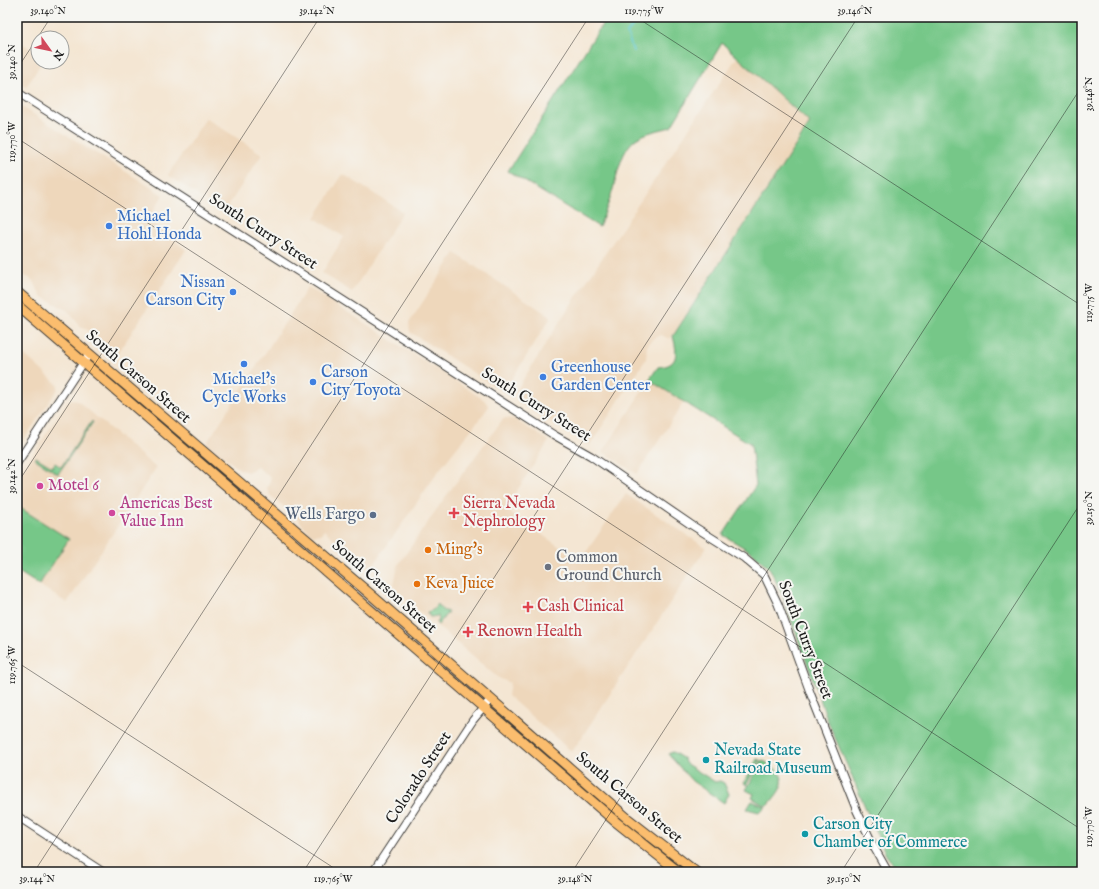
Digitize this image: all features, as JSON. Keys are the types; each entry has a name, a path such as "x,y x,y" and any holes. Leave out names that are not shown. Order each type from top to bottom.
{"main road":[{"name":"South Carson Street","path":"17,292 170,437 487,704 696,872"},
{"name":"South Carson Street","path":"17,305 179,432 369,593 616,822 679,872"},
{"path":"170,437 179,432"}],"street":[{"name":"South Curry Street","path":"17,92 549,432 591,456 690,524 752,564 770,585 811,695 857,810 875,849 888,872"},
{"path":"17,463 86,358"},
{"name":"Colorado Street","path":"373,872 473,720 487,704"},
{"path":"17,816 103,872"}],"shaded area":[{"path":"17,40 30,49 30,70 37,70 26,87 17,81"},
{"path":"737,57 810,123 670,339 661,335 654,338 647,346 646,359 590,445 522,404 518,401 516,391 566,312"},
{"path":"17,104 163,195 149,218 186,250 114,359 88,330 81,327 68,311 41,296 34,282 28,277 20,275 17,270"},
{"path":"206,118 262,154 226,209 221,211 168,175"},
{"path":"343,174 403,212 352,292 322,273 344,237 315,218"},
{"path":"455,253 551,317 508,385 501,388 497,388 410,332 409,323"},
{"path":"308,287 451,378 484,400 488,405 488,408 440,469 370,570 324,530 321,534 313,535 309,533 298,519 270,495 267,488 271,478 256,466 247,472 241,470 206,444"},
{"path":"17,348 58,385 57,390 17,450"},
{"path":"649,380 684,402 637,474 603,452"},
{"path":"72,399 79,402 156,468 67,603 39,585 69,539 17,506 17,479 67,402"},
{"path":"503,419 514,419 549,441 505,509 580,561 626,494 706,548 572,752 508,696 510,683 497,677 397,592 394,585 398,565 446,496"}],"green space":[{"path":"607,17 1082,17 1082,872 899,872 886,855 829,724 782,594 770,569 753,553 723,535 756,485 751,444 649,380 658,367 670,364 673,361 676,353 673,336 810,123 722,43 671,127 644,135 630,144 622,158 599,227 508,171"},
{"path":"92,421 93,422 58,474 34,458 36,457 52,467 55,463 61,467"},
{"path":"17,506 69,539 39,585 17,571"},
{"path":"438,604 442,610 448,612 438,625 436,623 439,620 438,616 430,617 427,612 433,610"},
{"path":"673,752 684,759 685,763 715,782 720,781 724,783 729,794 724,803 692,781 668,754"},
{"path":"757,759 760,760 746,785 744,783"},
{"path":"762,760 777,770 781,775 782,780 782,785 779,791 768,805 764,805 752,798 754,794 746,790"},
{"path":"752,801 766,807 759,812 747,809"}],"waterway":[{"path":"633,51 627,33 639,19 638,17"}],"place":[{"name":"Michael Hohl Honda","path":"109,226"},
{"name":"Nissan Carson City","path":"233,292"},
{"name":"Michael's Cycle Works","path":"244,364"},
{"name":"Greenhouse Garden Center","path":"543,377"},
{"name":"Carson City Toyota","path":"313,382"},
{"name":"Motel 6","path":"40,486"},
{"name":"Americas Best Value Inn","path":"112,513"},
{"name":"Sierra Nevada Nephrology","path":"454,513"},
{"name":"Wells Fargo","path":"373,515"},
{"name":"Ming's","path":"428,550"},
{"name":"Common Ground Church","path":"548,567"},
{"name":"Keva Juice","path":"417,584"},
{"name":"Cash Clinical","path":"528,607"},
{"name":"Renown Health","path":"468,632"},
{"name":"Nevada State Railroad Museum","path":"706,760"},
{"name":"Carson City Chamber of Commerce","path":"805,834"}]}
